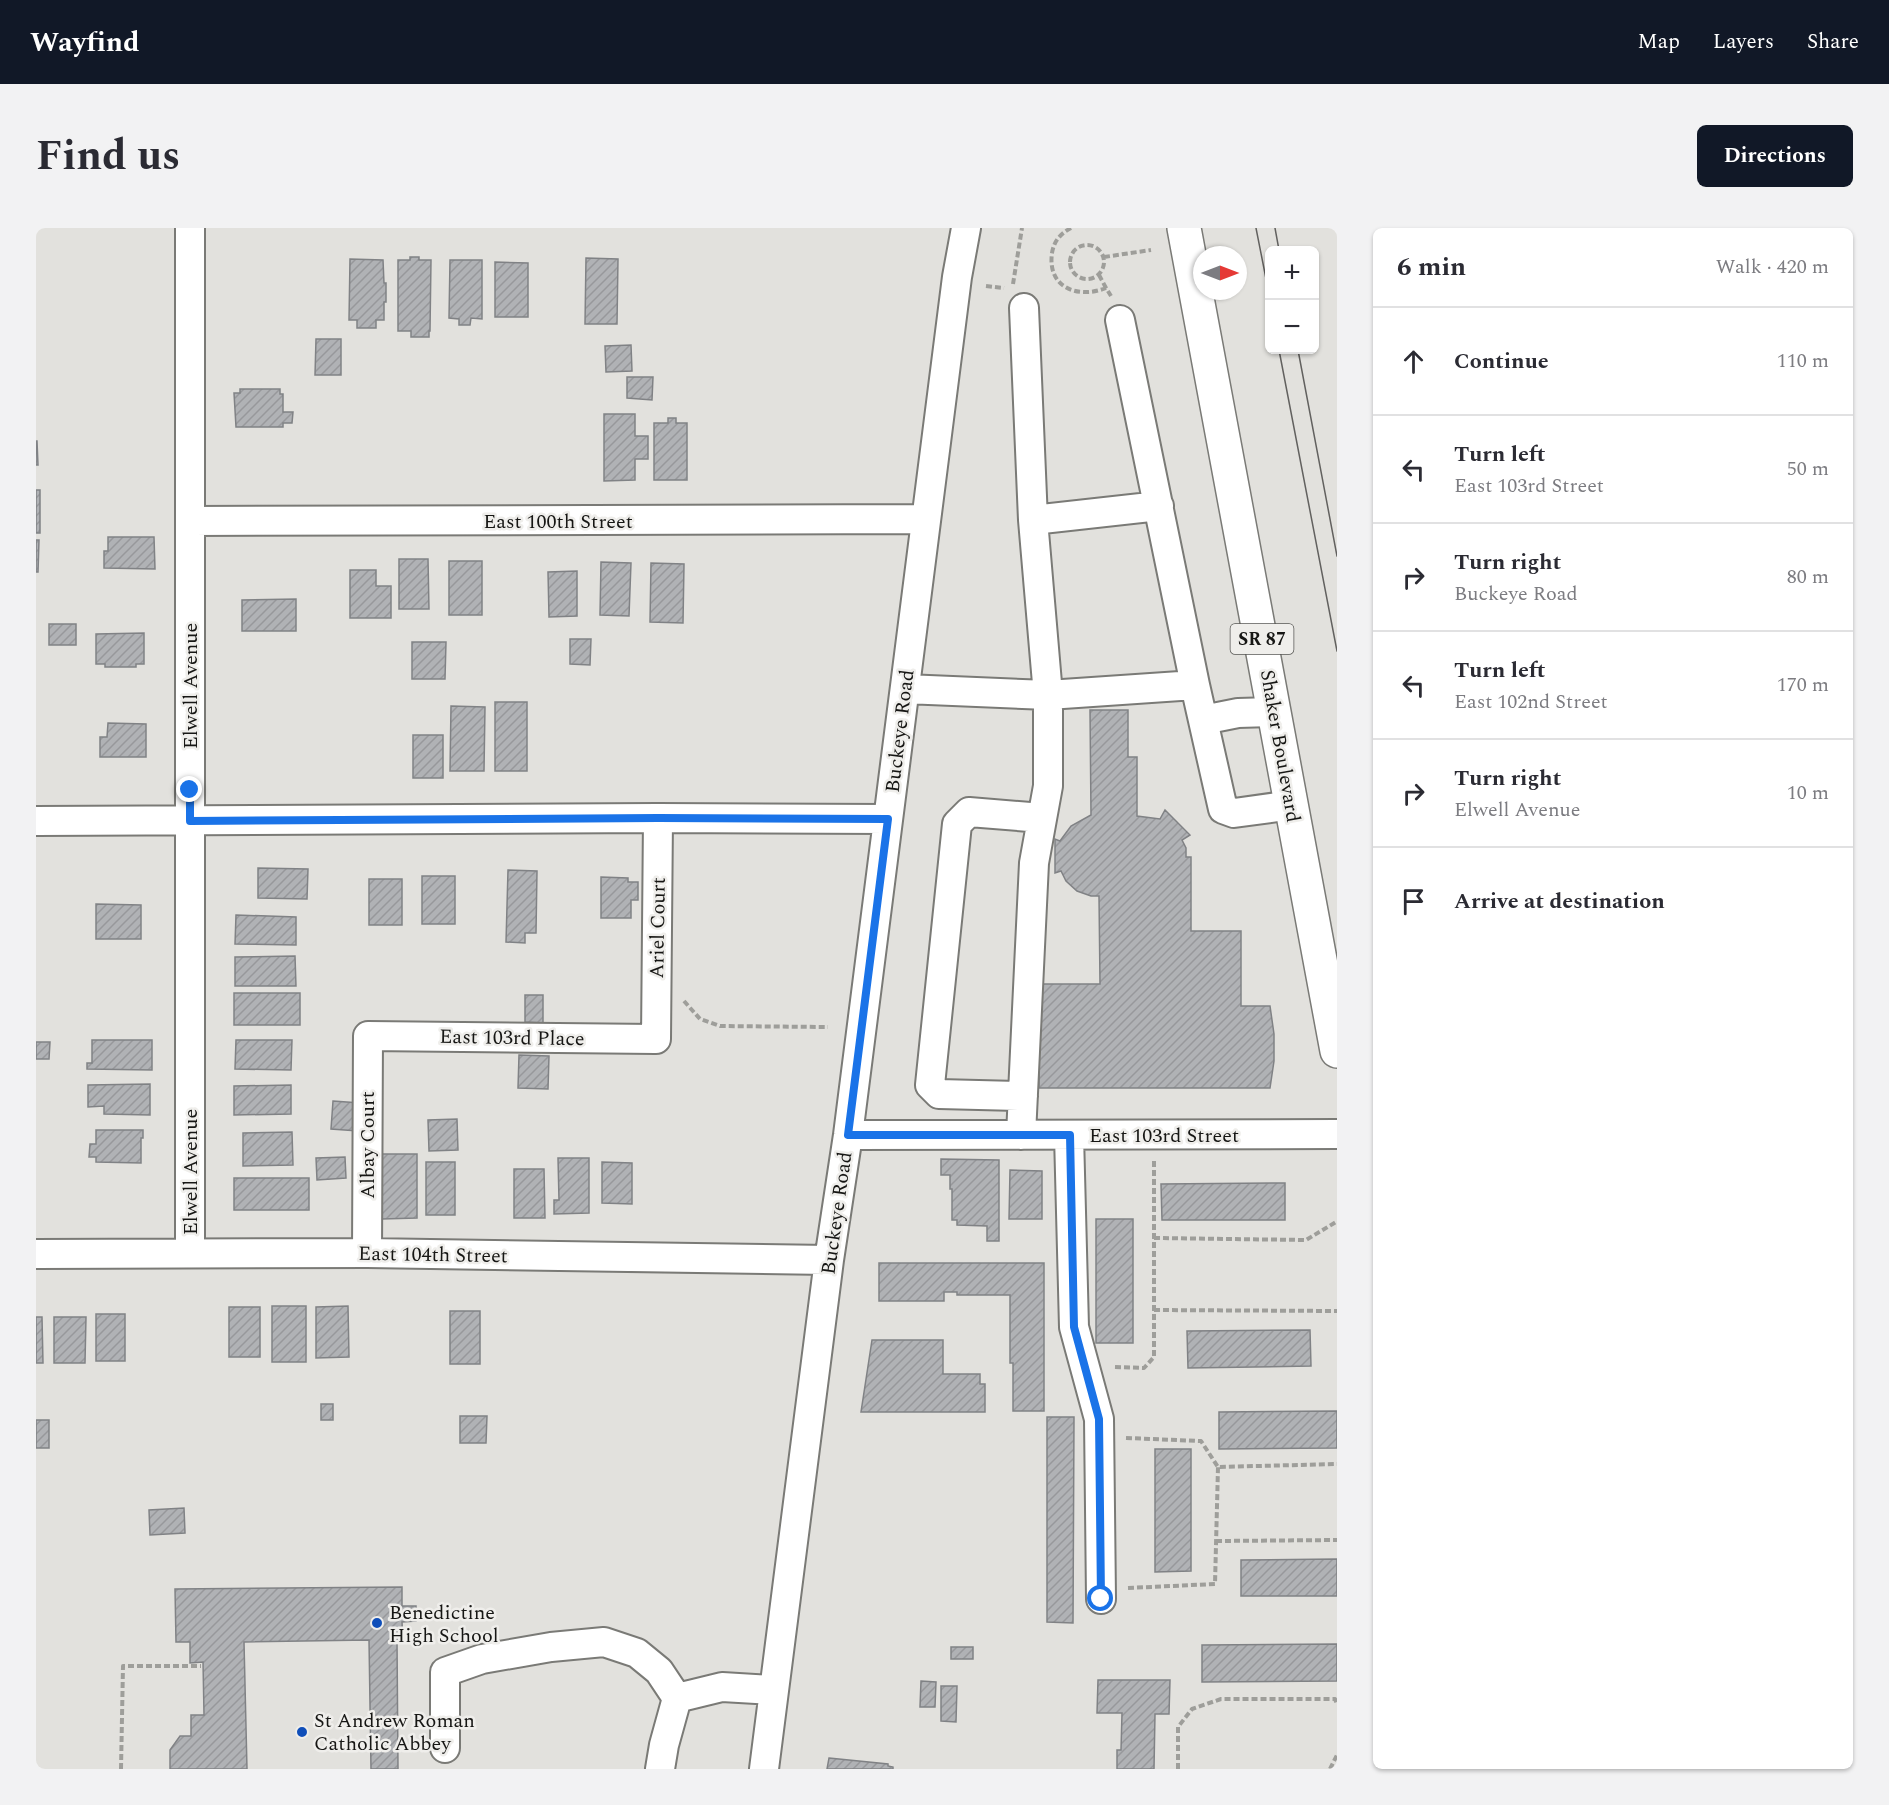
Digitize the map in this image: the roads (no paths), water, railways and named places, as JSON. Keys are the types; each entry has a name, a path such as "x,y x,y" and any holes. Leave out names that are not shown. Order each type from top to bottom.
{"main road":[{"name":"Shaker Boulevard","path":"1184,228 1337,1051"}],"street":[{"name":"Elwell Avenue","path":"190,228 190,1253"},
{"name":"Buckeye Road","path":"764,1769 829,1260 848,1135 957,277 966,228"},
{"path":"1021,1135 1034,864 1048,786 1048,695 1033,520 1024,308"},
{"path":"1120,320 1219,797 1224,809 1234,813 1292,805"},
{"path":"1033,520 1159,506"},
{"name":"East 100th Street","path":"190,521 926,519"},
{"path":"905,689 1048,695 1195,686"},
{"path":"1203,720 1238,713 1275,712"},
{"path":"1023,1096 939,1094 930,1085 957,824 969,812 1042,818"},
{"name":"Ariel Court","path":"656,1039 658,818"},
{"path":"36,821 888,819"},
{"name":"East 103rd Place","path":"368,1036 656,1039"},
{"name":"Albay Court","path":"367,1253 368,1036"},
{"name":"East 103rd Street","path":"848,1135 1337,1134"},
{"path":"1070,1135 1074,1327 1099,1419 1101,1594"},
{"name":"East 104th Street","path":"36,1254 367,1253 829,1260"},
{"path":"445,1748 445,1672 482,1659 551,1647 604,1642 637,1653 659,1671 677,1698"},
{"path":"677,1698 722,1687 774,1690"},
{"path":"660,1769 663,1745 677,1698"}],"tram line":[{"path":"1256,228 1265,274"},
{"path":"1275,228 1278,246"},
{"path":"1280,354 1337,651"},
{"path":"1299,354 1337,556"}],"place":[{"name":"Benedictine High School","path":"377,1623"},
{"name":"St Andrew Roman Catholic Abbey","path":"302,1732"}]}
